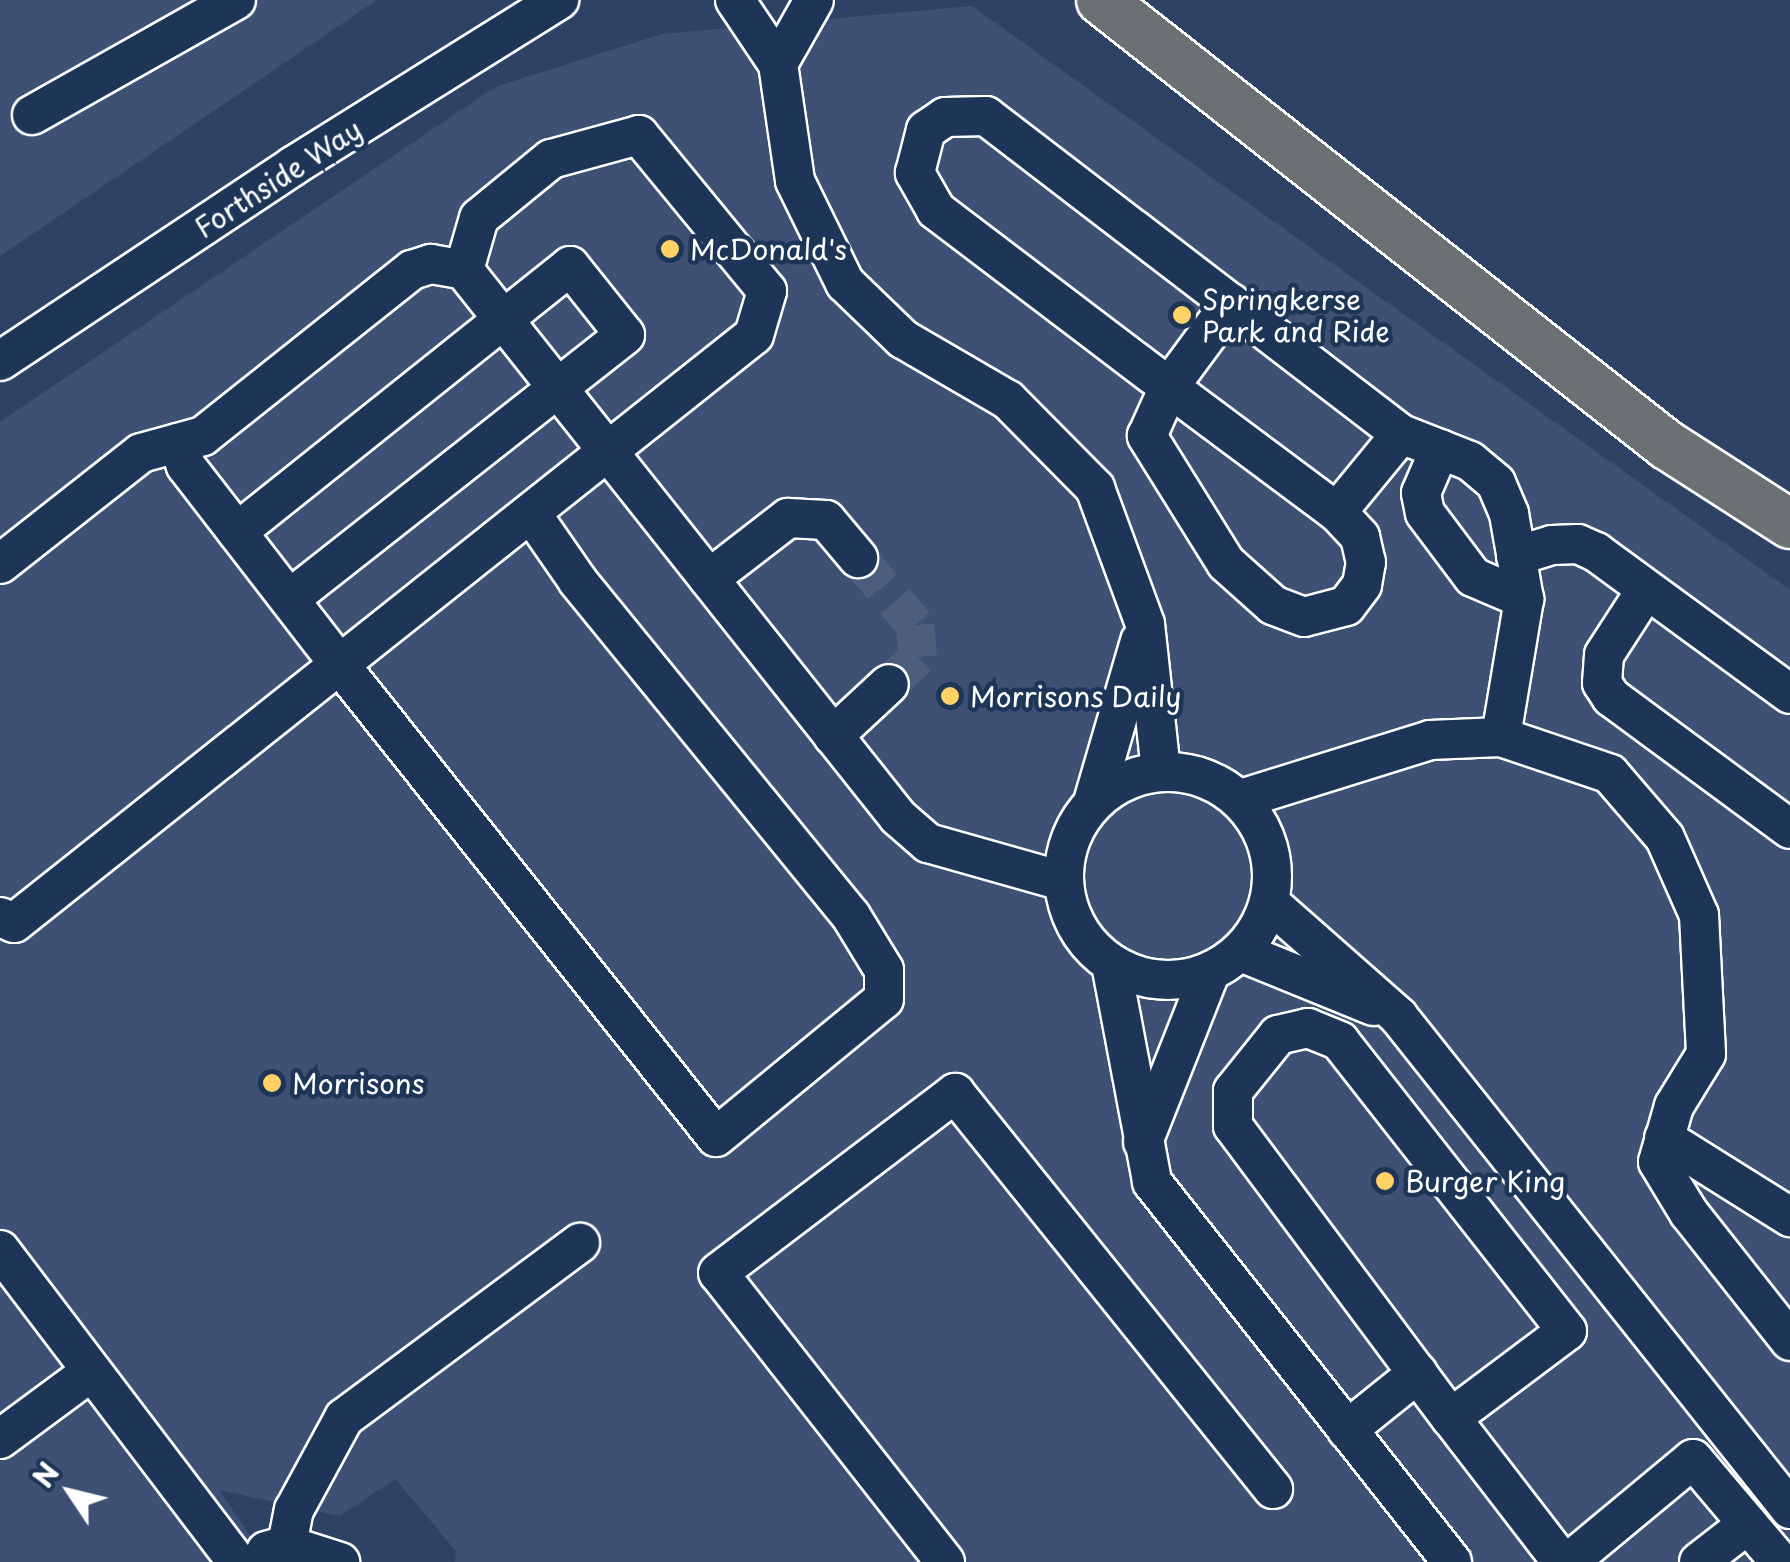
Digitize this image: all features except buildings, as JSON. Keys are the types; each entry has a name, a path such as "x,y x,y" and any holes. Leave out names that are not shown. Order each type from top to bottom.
{"main road":[{"path":"1072,0 1118,11 1652,432 1790,524"}],"street":[{"path":"32,115 197,9 236,0"},
{"name":"Forthside Way","path":"0,361 294,166 559,0"},
{"path":"735,0 778,64 795,181 845,283 903,339 1008,400 1095,488 1145,624 1162,771"},
{"path":"778,64 814,0"},
{"path":"1231,303 1168,387 1148,436 1226,563 1273,605 1304,617 1326,616 1346,606 1362,585 1366,562 1360,537 1337,512 1168,387 936,210 915,174 916,150 926,130 945,117 986,116 1231,303 1401,434 1470,461 1496,482 1524,599 1500,737"},
{"path":"5,924 340,665 754,335 767,292 639,134 551,159 479,218 464,270"},
{"path":"0,564 141,453 203,436 412,270 431,264 464,270 898,817 928,843 1060,880"},
{"path":"237,532 570,266 625,335 289,599"},
{"path":"1337,512 1401,434"},
{"path":"178,443 186,466 340,665 716,1137 884,998 884,970 851,916 578,582 532,512"},
{"path":"1440,450 1421,493 1425,513 1473,576 1524,599"},
{"path":"709,579 788,518 826,520 858,558"},
{"path":"1516,556 1578,544 1790,694"},
{"path":"1646,590 1604,655 1602,683 1611,697 1790,828"},
{"path":"1145,624 1093,802 1072,835 1060,880 1078,930 1111,964 1144,979 1225,962 1398,1016"},
{"path":"833,736 890,684"},
{"path":"1241,800 1430,740 1500,737 1610,774 1665,838 1699,914 1706,1054 1674,1106 1658,1162 1689,1213 1790,1341"},
{"path":"1093,802 1122,781 1162,771 1210,779 1241,800 1266,837 1274,873 1270,903 1225,962 1142,1144"},
{"path":"1270,903 1398,1016 1790,1509"},
{"path":"1111,964 1152,1182 1452,1562"},
{"path":"1452,1418 1567,1331 1340,1042 1308,1028 1278,1036 1233,1091 1233,1126 1452,1418 1566,1562 1693,1459 1780,1562"},
{"path":"944,1562 718,1273 955,1093 1273,1489"},
{"path":"1664,1138 1790,1216"},
{"path":"288,1545 294,1510 344,1418 580,1244"},
{"path":"0,1250 232,1561 288,1545 340,1562"},
{"path":"0,1439 92,1371"},
{"path":"1348,1430 1418,1373"},
{"path":"1699,1562 1748,1524"}],"shaded area":[{"path":"0,0 377,0 0,256"},
{"path":"972,6 1790,590 1790,1562 455,1562 456,1551 395,1479 340,1516 219,1490 268,1562 0,1562 0,422 495,87 662,34"}],"tunnel":[{"path":"858,558 915,625 918,657 889,684"}],"place":[{"name":"McDonald's","path":"670,249"},
{"name":"Springkerse Park and Ride","path":"1182,315"},
{"name":"Morrisons Daily","path":"950,696"},
{"name":"Morrisons","path":"272,1083"},
{"name":"Burger King","path":"1385,1181"}]}
